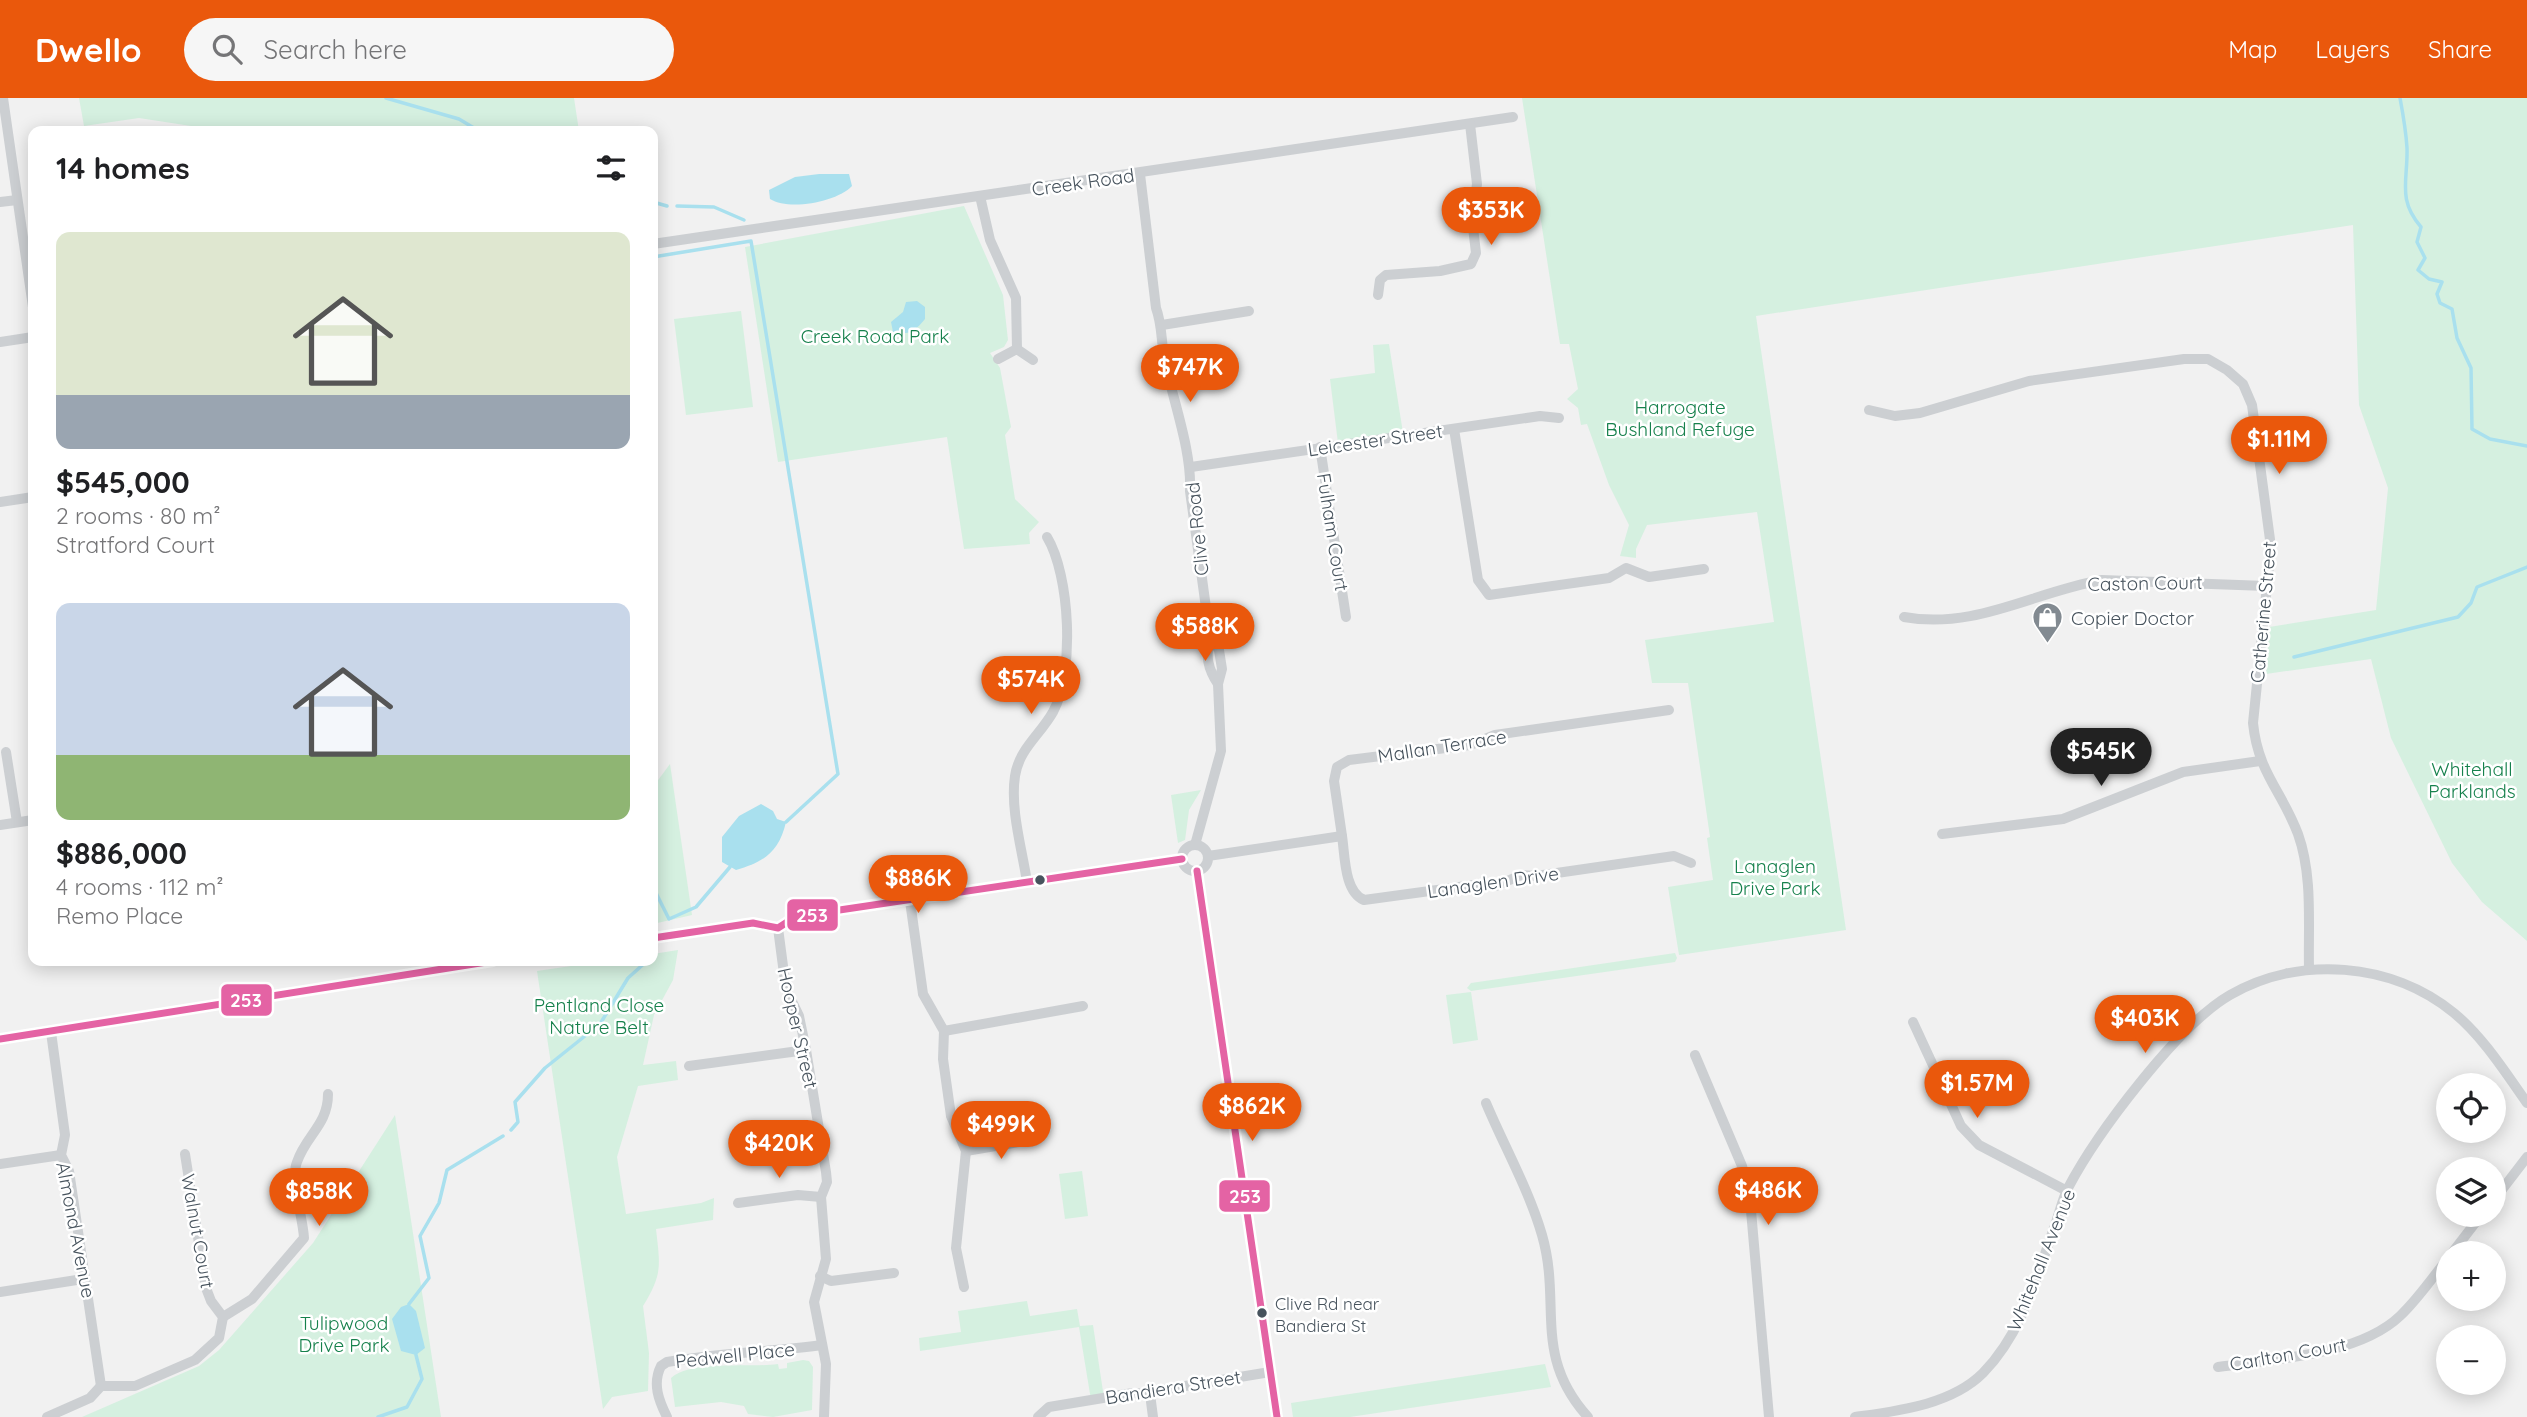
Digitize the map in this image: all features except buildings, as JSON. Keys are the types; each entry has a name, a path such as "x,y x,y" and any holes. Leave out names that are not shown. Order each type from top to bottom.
{"street":[{"path":"3,98 28,274"},
{"name":"Creek Road","path":"658,243 1513,117"},
{"path":"1378,295 1380,280 1386,275 1440,271 1471,264 1476,253 1472,219 1476,184 1470,124"},
{"name":"Clive Road","path":"1140,174 1156,308 1162,325 1163,353 1184,451 1191,467 1190,491 1210,638 1219,650 1222,669 1218,684 1221,751 1195,845"},
{"path":"980,196 990,240 1016,298 1017,349"},
{"path":"0,202 17,200"},
{"path":"1162,325 1250,312"},
{"path":"0,342 28,338"},
{"path":"998,359 1017,349"},
{"path":"1017,349 1033,360"},
{"name":"Catherine Street","path":"1869,410 1895,416 1920,413 2029,381 2164,359 2208,359 2243,384 2252,405 2269,515 2271,547 2253,723 2260,761 2297,830 2305,856 2309,969"},
{"name":"Leicester Street","path":"1191,467 1540,416 1559,418"},
{"path":"1454,429 1478,580 1489,595 1609,578 1626,568 1649,577 1704,569"},
{"name":"Fulham Court","path":"1320,447 1346,617"},
{"path":"0,502 28,498"},
{"path":"1027,882 1015,799 1015,776 1027,746 1053,712 1068,665 1068,634 1055,551 1047,537"},
{"name":"Caston Court","path":"1904,617 1931,622 1958,620 2076,585 2102,580 2266,586"},
{"name":"Mallan Terrace","path":"1342,836 1334,781 1337,767 1343,762 1453,745 1470,745 1495,735 1669,710"},
{"path":"6,752 17,822"},
{"path":"1942,834 2063,819 2183,772 2260,761"},
{"path":"0,824 28,821"},
{"path":"1208,856 1342,836"},
{"name":"Lanaglen Drive","path":"1342,836 1351,887 1357,897 1364,900 1481,884 1496,886 1521,874 1536,876 1674,856 1691,863"},
{"path":"1195,845 1202,847 1208,856 1205,867 1197,871 1185,867 1182,859 1184,851 1195,845"},
{"path":"658,937 753,923 778,928 804,916 1182,859"},
{"path":"1197,871 1277,1417"},
{"path":"910,901 923,994 944,1031 943,1059 951,1116 967,1151 956,1248 964,1287"},
{"name":"Hooper Street","path":"778,928 786,989 799,1016 806,1050 827,1182 821,1197 827,1245 814,1302 826,1364 824,1417"},
{"path":"0,1039 437,966"},
{"name":"Whitehall Avenue","path":"1855,1417 1931,1404 1980,1376 2000,1354 2018,1325 2067,1191 2099,1139 2180,1036 2231,994 2275,977 2309,969 2343,969 2379,975 2421,992 2453,1012 2476,1034 2527,1103"},
{"path":"944,1031 1083,1006"},
{"path":"1913,1022 1961,1126 1979,1145 2067,1191"},
{"name":"Almond Avenue","path":"51,1032 65,1135 61,1155 71,1184 101,1386"},
{"path":"689,1066 806,1050"},
{"path":"1695,1055 1742,1166 1750,1199 1769,1417"},
{"path":"47,1417 90,1398 101,1386 135,1386 195,1360 219,1338 223,1317 252,1299 304,1238 295,1173 297,1161 328,1111 328,1094"},
{"path":"1486,1103 1543,1238 1552,1340 1560,1377 1588,1417"},
{"path":"967,1151 1031,1140"},
{"name":"Walnut Court","path":"185,1154 206,1287 211,1301 223,1317"},
{"path":"0,1164 61,1155"},
{"path":"2506,1184 2527,1157"},
{"path":"738,1203 791,1195 821,1197"},
{"path":"2461,1241 2472,1227"},
{"name":"Carlton Court","path":"2218,1367 2336,1348 2370,1337 2398,1318 2436,1272"},
{"path":"820,1276 831,1281 894,1273"},
{"path":"0,1292 83,1279"},
{"name":"Pedwell Place","path":"667,1417 659,1403 656,1384 658,1372 667,1362 714,1354 757,1354 822,1345"},
{"name":"Bandiera Street","path":"1038,1417 1042,1410 1048,1407 1133,1393 1150,1394 1270,1373"},
{"path":"1150,1394 1153,1417"}],"green space":[{"path":"79,98 574,98 578,126 191,126 139,118 84,126"},
{"path":"1522,98 2527,98 2527,941 2482,902 2452,863 2391,738 2371,659 2266,674 2269,627 2376,610 2388,488 2359,405 2353,225 1756,316 1846,930 1679,955 1668,887 1713,880 1707,838 1710,837 1688,683 1652,683 1645,640 1774,622 1757,512 1647,525 1636,549 1636,558 1620,556 1629,525 1609,485 1587,424 1581,425 1578,408 1567,399 1578,389 1569,344 1560,344"},
{"name":"Creek Road Park","path":"964,206 1003,295 1008,340 1004,347 990,353 1000,368 1011,427 1005,435 1015,499 1039,522 1029,533 1030,544 964,549 947,437 778,462 745,247"},
{"path":"741,311 753,407 686,415 674,319"},
{"path":"1389,344 1403,433 1338,443 1330,379 1375,373 1373,345"},
{"path":"670,764 692,915 658,923 658,780"},
{"path":"1201,790 1189,810 1185,840 1178,843 1171,795"},
{"name":"Pentland Close Nature Belt","path":"678,950 673,980 654,1015 643,1065 676,1061 678,1080 638,1086 617,1157 626,1214 701,1203 714,1198 713,1220 656,1229 659,1269 654,1286 643,1306 649,1353 648,1391 612,1397 603,1409 537,971 571,966 658,966 658,953"},
{"path":"1675,953 1675,962 1471,991 1467,988 1471,983"},
{"path":"1471,992 1478,1040 1453,1044 1446,995"},
{"name":"Tulipwood Drive Park","path":"395,1115 441,1417 82,1417 199,1366 219,1350 313,1243"},
{"path":"1082,1171 1088,1216 1065,1219 1059,1174"},
{"path":"1027,1301 1030,1316 1077,1309 1080,1326 1093,1325 1104,1398 1091,1400 1079,1327 920,1351 919,1338 961,1332 958,1311"},
{"path":"809,1361 813,1367 812,1410 773,1417 748,1414 744,1406 721,1402 675,1407 671,1378 680,1372 707,1367 778,1364 779,1369 787,1368 787,1363"},
{"path":"1545,1364 1551,1387 1350,1417 1293,1417 1291,1403"}],"water":[{"path":"849,174 852,186 836,196 812,203 778,203 770,199 769,190 795,177"},
{"path":"917,301 925,307 925,319 911,332 893,332 891,322 903,312 906,302"},
{"path":"761,804 773,811 777,819 786,822 783,832 769,854 736,870 722,862 722,837 739,816"},
{"path":"409,1304 416,1311 425,1348 416,1355 401,1351 392,1319 401,1307"}],"waterway":[{"path":"386,98 459,119 471,126"},
{"path":"2400,98 2407,148 2406,198 2421,227 2417,242 2425,258 2418,270 2429,279 2442,282 2437,294 2440,303 2452,309 2457,338 2471,368 2472,429 2490,439 2527,446"},
{"path":"658,203 667,206"},
{"path":"677,206 714,207 744,220"},
{"path":"658,256 751,241 838,774 786,822"},
{"path":"2294,657 2458,617 2471,603 2477,587 2527,567"},
{"path":"658,897 669,919 696,907 730,867"},
{"path":"511,1130 518,1122 515,1102 545,1068 600,1024 628,978 641,966"},
{"path":"409,1304 429,1278 420,1236 439,1203 447,1170 503,1136"},
{"path":"378,1417 407,1407 422,1379 416,1355"}],"transit line":[{"name":"253","path":"658,937 753,923 778,928 792,919 826,912 1182,859"},
{"name":"253","path":"1197,871 1277,1417"},
{"name":"253","path":"0,1039 461,966"}],"place":[{"name":"Copier Doctor","path":"2048,645"},
{"name":"Clive Rd near Bandiera St","path":"1262,1313"}],"park label":[{"name":"Harrogate Bushland Refuge","path":"1680,418"},
{"name":"Whitehall Parklands","path":"2472,780"},
{"name":"Lanaglen Drive Park","path":"1775,877"}]}
